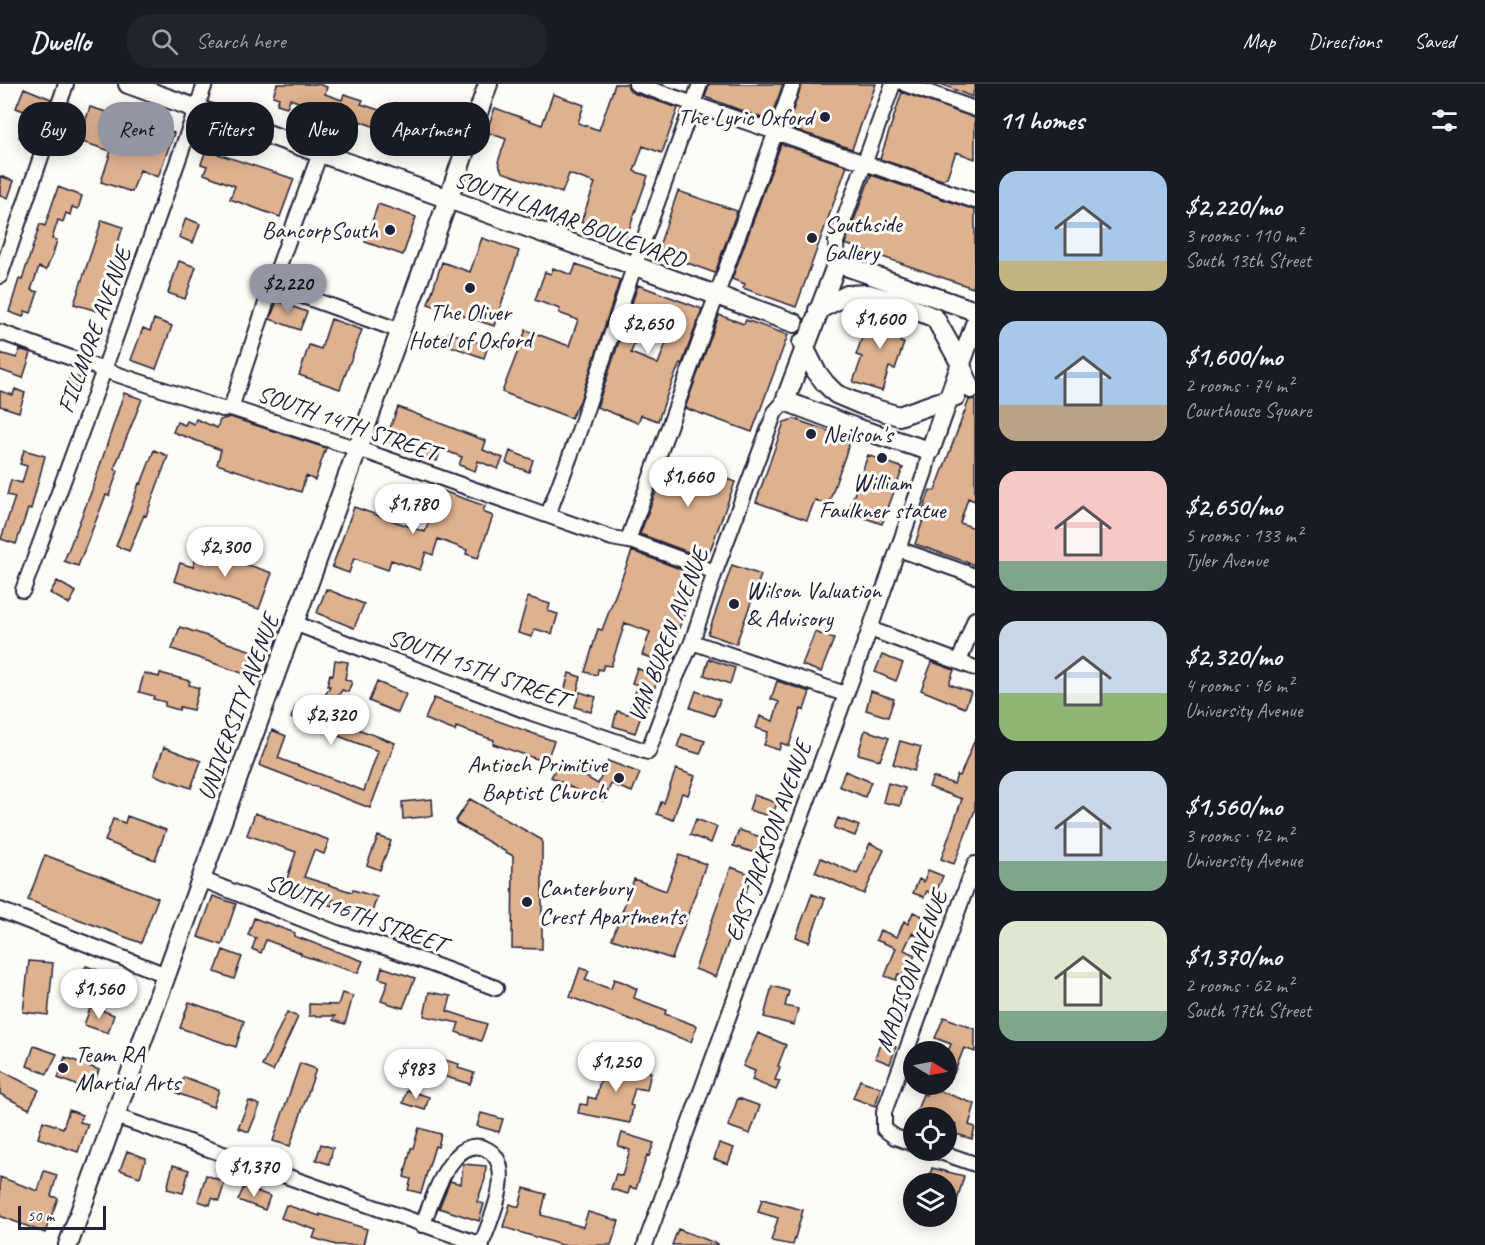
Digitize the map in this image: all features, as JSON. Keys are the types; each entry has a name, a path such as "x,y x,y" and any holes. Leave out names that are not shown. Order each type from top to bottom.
{"street":[{"path":"0,276 66,84"},
{"name":"SOUTH LAMAR BOULEVARD","path":"128,84 186,105"},
{"name":"FILLMORE AVENUE","path":"199,102 205,84"},
{"name":"UNIVERSITY AVENUE","path":"68,1245 401,331 488,84"},
{"path":"636,84 975,201"},
{"path":"548,515 700,84"},
{"path":"628,540 793,84"},
{"path":"893,84 836,242 837,262 784,402 930,451 975,324"},
{"path":"905,84 975,109"},
{"name":"FILLMORE AVENUE","path":"23,591 186,137"},
{"path":"231,408 272,285 319,156"},
{"name":"SOUTH LAMAR BOULEVARD","path":"328,156 716,297 794,323"},
{"path":"837,262 975,311"},
{"path":"272,285 401,331"},
{"path":"868,294 899,303 935,318 973,390 899,416 836,394 816,371 794,323 820,309 847,295 868,294"},
{"name":"SOUTH 14TH STREET","path":"0,332 104,370 222,409 231,408 612,538 628,540 715,572"},
{"name":"VAN BUREN AVENUE","path":"648,752 676,677 692,642 715,572 775,412 784,402"},
{"name":"EAST JACKSON AVENUE","path":"645,1245 870,629 925,472 930,451"},
{"path":"898,549 975,576"},
{"path":"959,662 975,618"},
{"name":"SOUTH 15TH STREET","path":"294,623 532,713 648,752"},
{"path":"870,629 975,668"},
{"path":"692,642 845,694"},
{"name":"MADISON AVENUE","path":"903,1140 884,1129 884,1113 974,869"},
{"name":"SOUTH 16TH STREET","path":"201,879 337,933 388,948 496,988"},
{"path":"0,910 166,975"},
{"path":"115,1116 422,1225 482,1245 501,1185 498,1161 491,1151 480,1147 470,1147 456,1157 443,1177 422,1225"},
{"path":"957,1158 975,1164"}],"building":[{"path":"277,84 318,84 327,87 325,94 342,100 344,94 363,100 361,104 370,107 370,125 358,121 358,102 298,102 290,99 286,102 286,107 277,104 279,98 273,96"},
{"path":"615,84 627,84 633,93 678,108 662,153 643,146 634,171 648,176 626,238 581,222 595,183 569,174 562,193 502,172 498,162 506,139 490,133 490,121 495,108 542,125 553,94 584,105 578,123 599,130"},
{"path":"709,84 783,84 770,121 705,97"},
{"name":"The Lyric Oxford","path":"802,84 876,84 852,149 787,127"},
{"path":"941,84 975,84 975,87 972,97"},
{"path":"24,88 51,99 50,102 18,102"},
{"path":"902,92 975,118 975,159 956,152 947,177 942,180 880,159"},
{"path":"90,107 98,109 98,147 86,143 86,119"},
{"path":"781,144 847,166 796,307 743,288 745,284 732,279"},
{"path":"109,156 166,156 158,177 140,170 132,192 101,182"},
{"path":"204,156 224,156 294,179 280,217 230,199 235,186 204,174 207,166 201,164"},
{"path":"871,175 975,210 975,281 973,288 845,244"},
{"path":"0,176 14,181 8,198 0,195"},
{"path":"58,187 82,196 78,209 72,207 70,215 66,213 63,222 58,220 52,239 57,240 53,254 46,270 39,267 31,290 38,292 31,313 25,311 23,317 9,312 40,224 45,226"},
{"path":"678,191 737,211 715,273 657,252"},
{"name":"BancorpSouth","path":"378,204 416,217 403,255 365,242"},
{"path":"186,218 200,224 193,243 179,237"},
{"path":"102,220 123,227 113,258 118,259 114,272 110,271 97,311 74,304"},
{"name":"The Oliver Hotel of Oxford","path":"482,238 519,251 494,326 428,304 442,262 470,272"},
{"path":"179,261 196,267 185,299 168,293"},
{"path":"576,264 620,280 580,401 571,418 502,392 526,330 569,346 578,320 559,313 560,309 535,300 545,272 551,274 553,268 572,275"},
{"path":"638,285 702,309 658,421 641,415 638,423 597,407","holes":["640,327 668,338 658,364 631,353"]},
{"path":"277,301 307,312 300,330 270,319"},
{"path":"878,309 908,319 900,342 904,343 895,369 889,367 882,391 853,382 862,357 856,355 865,329 871,331"},
{"path":"719,315 744,324 746,320 788,335 752,432 685,408"},
{"path":"154,319 172,326 156,369 131,360 143,328 150,331"},
{"path":"331,319 362,330 340,389 299,375 309,345 321,349"},
{"path":"449,332 488,346 484,358 445,344"},
{"path":"20,349 31,353 23,378 0,370 0,353 17,358"},
{"path":"70,375 80,378 72,397 63,394"},
{"path":"15,389 25,393 19,412 0,406 0,391 13,395"},
{"path":"124,393 142,399 114,469 118,471 109,496 106,495 78,566 64,561 92,490"},
{"path":"975,399 975,501 968,498 960,523 975,528 975,565 915,544 930,490 935,491 969,400"},
{"path":"398,407 486,441 483,450 503,458 498,469 478,461 475,471 459,465 462,457 441,449 437,461 385,441"},
{"path":"230,417 326,448 315,480 306,476 301,492 217,464 221,450 173,432 177,422 185,425 187,421 194,424 196,419 217,428 220,420"},
{"path":"794,419 851,439 828,505 815,500 807,520 756,502 784,422"},
{"path":"24,450 45,456 31,509 28,509 16,544 1,539 15,497 7,495 11,480 22,483 27,466 20,464"},
{"path":"154,450 168,456 146,516 144,515 129,551 116,546 139,483 141,484"},
{"path":"510,451 533,460 529,472 506,463"},
{"path":"868,455 903,468 882,524 848,512"},
{"path":"669,457 735,482 707,559 640,534"},
{"path":"440,490 485,506 483,512 493,516 478,558 466,554 467,550 438,539 433,555 426,552 420,570 391,560 388,570 354,558 349,573 332,567 354,507 425,532"},
{"path":"199,548 272,573 259,609 174,581 180,563 193,567"},
{"path":"632,551 699,576 674,641 672,640 665,662 642,655 650,632 625,623 611,666 604,665 602,670 598,669 597,675 585,672 598,629 602,630"},
{"name":"Wilson Valuation & Advisory","path":"732,565 761,575 736,644 708,634"},
{"path":"57,581 76,592 69,604 50,593"},
{"path":"326,589 364,604 354,628 317,613"},
{"path":"528,597 550,604 548,611 558,614 552,634 535,629 532,637 518,633"},
{"path":"180,627 252,651 245,674 172,649"},
{"path":"815,632 834,639 821,672 802,665"},
{"path":"882,655 903,663 896,681 875,672"},
{"path":"709,659 735,668 730,684 704,675"},
{"path":"335,660 348,662 345,679 352,682 348,692 342,690 326,717 395,743 370,808 259,765 272,730 286,736 278,758 364,791 378,751 291,718 296,706 316,713 330,686 327,686 330,674 333,675"},
{"path":"932,662 954,670 949,684 971,692 965,708 921,690"},
{"path":"637,668 658,678 644,717 641,716 635,733 613,726 617,711 628,714 638,685 632,683"},
{"path":"144,673 159,677 160,673 190,681 189,685 199,688 193,710 180,707 179,710 165,706 165,702 153,699 154,696 139,692"},
{"path":"569,673 581,677 576,695 564,692"},
{"path":"777,681 810,692 804,710 801,709 789,746 781,743 779,750 764,745 768,732 756,728 760,716 773,721 779,702 771,699"},
{"path":"377,682 406,694 398,713 369,701"},
{"path":"696,691 720,700 714,716 690,708"},
{"path":"871,691 894,699 888,717 866,710"},
{"path":"580,692 596,697 591,712 575,707"},
{"path":"434,698 554,741 546,762 493,744 494,740 456,727 455,731 425,719"},
{"path":"865,730 889,738 880,760 858,754"},
{"path":"682,734 705,741 700,754 677,747"},
{"path":"975,739 975,810 954,864 941,859 962,799 929,787 933,777 954,784 957,775 960,776"},
{"path":"900,741 921,747 914,771 893,764"},
{"path":"164,747 201,761 191,788 154,775"},
{"path":"608,761 640,773 632,792 611,784 604,801 551,777 560,762 598,784"},
{"path":"676,769 695,776 688,795 682,793 673,820 657,814 661,802 664,803"},
{"path":"845,771 871,782 865,797 839,786"},
{"path":"888,783 905,788 900,806 883,802"},
{"path":"754,795 777,803 772,817 749,810"},
{"path":"432,799 433,816 403,819 402,802"},
{"name":"Canterbury Crest Apartments","path":"470,799 542,840 542,949 512,948 513,856 456,823"},
{"path":"255,813 329,840 324,854 314,850 304,877 377,897 372,912 333,900 332,906 283,890 296,852 247,835"},
{"path":"127,816 166,830 155,860 105,841 113,819 125,823"},
{"path":"838,818 859,826 855,836 834,828"},
{"path":"696,819 717,827 711,843 690,835"},
{"path":"739,830 764,838 759,854 733,846"},
{"path":"378,836 391,841 380,870 367,865"},
{"path":"870,843 884,850 864,894 815,872 821,858 857,874"},
{"path":"45,855 158,898 141,943 28,900"},
{"path":"679,855 706,864 672,959 612,939 634,879 666,891"},
{"path":"731,867 752,875 716,977 695,969"},
{"path":"928,870 943,876 935,895 927,891 924,897 913,893 919,879 924,882"},
{"path":"812,894 825,899 809,942 796,937"},
{"path":"213,896 236,904 222,945 198,937"},
{"path":"913,912 927,918 920,937 912,933 904,950 915,955 906,977 898,974 896,980 885,976 896,948 876,940 880,930 897,937 904,921 908,924"},
{"path":"254,918 295,933 294,936 363,961 358,973 301,955 301,953 266,940 261,953 252,949 256,938 248,935"},
{"path":"223,950 242,957 234,979 215,972"},
{"path":"29,961 53,963 48,1015 23,1012"},
{"path":"86,966 124,979 118,995 80,982"},
{"path":"382,967 415,978 403,1008 381,1001 388,981 379,978"},
{"path":"580,968 589,971 585,980 611,989 614,979 623,982 637,989 634,998 666,1010 665,1014 697,1026 691,1042 570,997"},
{"path":"772,986 789,991 785,1006 798,1009 794,1025 764,1017"},
{"path":"429,992 451,996 447,1011 487,1024 481,1041 456,1032 459,1023 424,1016"},
{"path":"342,993 353,996 345,1024 333,1020 335,1016 309,1016 309,1004 338,1005"},
{"path":"897,998 909,1002 902,1024 890,1020"},
{"path":"189,1002 244,1021 236,1047 180,1028"},
{"path":"91,1006 114,1015 108,1033 84,1025"},
{"path":"287,1012 298,1017 273,1071 262,1066"},
{"path":"944,1017 975,1029 975,1052 964,1048 957,1066 957,1041 943,1041 935,1038"},
{"path":"758,1033 786,1045 778,1066 780,1067 775,1080 780,1081 776,1090 752,1080 755,1071 743,1066"},
{"path":"881,1041 896,1047 890,1064 875,1058"},
{"path":"34,1046 57,1054 47,1074 27,1066"},
{"path":"65,1057 99,1070 91,1091 58,1078"},
{"path":"437,1058 459,1064 458,1068 474,1073 470,1084 429,1072 429,1074 414,1072 416,1060 436,1064"},
{"path":"300,1063 316,1069 290,1146 273,1141"},
{"path":"604,1063 651,1072 647,1090 635,1088 630,1105 633,1106 630,1123 578,1113 580,1104 587,1105 588,1097 596,1099"},
{"path":"0,1070 39,1090 29,1109 0,1094"},
{"path":"184,1077 219,1090 213,1107 177,1093"},
{"path":"860,1080 881,1088 875,1106 853,1098"},
{"path":"407,1090 429,1097 425,1110 403,1103"},
{"path":"923,1095 951,1095 975,1104 969,1125 975,1127 972,1139 957,1134 957,1107 918,1107"},
{"path":"738,1098 760,1106 750,1134 728,1126"},
{"path":"249,1101 260,1105 249,1132 238,1128"},
{"path":"69,1110 82,1115 80,1122 88,1124 78,1152 38,1138 43,1121 63,1128"},
{"path":"481,1113 503,1119 499,1132 477,1126"},
{"path":"419,1128 441,1134 438,1147 435,1146 421,1193 408,1190 411,1179 404,1177"},
{"path":"622,1133 654,1143 649,1156 647,1155 636,1189 630,1187 628,1194 611,1189 616,1174 622,1176 630,1150 618,1146"},
{"path":"719,1143 734,1148 728,1164 714,1159"},
{"path":"321,1144 333,1148 329,1164 316,1160"},
{"path":"127,1151 146,1158 140,1177 120,1170"},
{"path":"463,1164 486,1166 485,1179 477,1202 484,1204 479,1221 439,1208 450,1181 461,1184"},
{"path":"173,1165 189,1170 183,1193 167,1189"},
{"path":"932,1168 952,1173 931,1173"},
{"path":"44,1171 57,1175 51,1196 58,1198 45,1233 0,1216 0,1177 38,1191"},
{"path":"957,1174 964,1176 957,1201"},
{"path":"206,1175 225,1182 219,1201 212,1198 210,1205 198,1201"},
{"path":"244,1187 270,1196 265,1210 238,1200"},
{"path":"524,1188 546,1194 541,1215 583,1227 588,1212 619,1221 611,1245 561,1245 503,1227 510,1204 519,1207"},
{"path":"762,1199 803,1210 793,1245 771,1241 778,1218 758,1212"},
{"path":"286,1205 367,1229 363,1245 336,1245 313,1238 316,1230 281,1218"},
{"path":"678,1229 718,1244 672,1245"}],"place":[{"name":"The Lyric Oxford","path":"825,117"},
{"name":"BancorpSouth","path":"390,230"},
{"name":"Southside Gallery","path":"812,238"},
{"name":"The Oliver Hotel of Oxford","path":"470,288"},
{"name":"Neilson's","path":"811,434"},
{"name":"William Faulkner statue","path":"882,458"},
{"name":"Wilson Valuation & Advisory","path":"734,604"},
{"name":"Antioch Primitive Baptist Church","path":"619,778"},
{"name":"Canterbury Crest Apartments","path":"527,902"},
{"name":"Team RA Martial Arts","path":"63,1068"}]}
